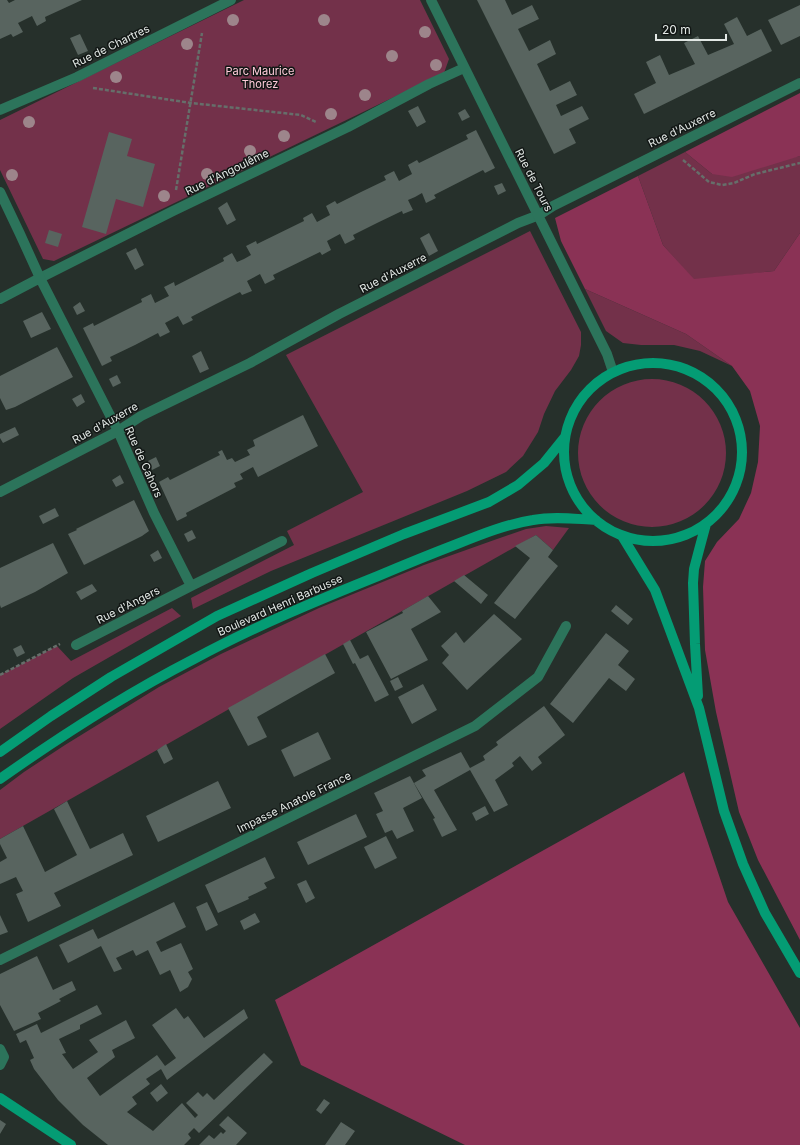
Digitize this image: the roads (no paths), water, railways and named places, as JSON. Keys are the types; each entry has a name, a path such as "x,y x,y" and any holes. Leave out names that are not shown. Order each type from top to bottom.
{"main road":[{"path":"650,362 669,363 687,368 704,377 719,390 730,405 738,422 741,434 743,460 739,478 731,496 720,511 706,524 687,535 666,541 643,541 622,536 608,529 596,520 583,507 573,491 569,480 564,455 565,436 571,416 582,398 596,383 613,372 631,365 650,362"},
{"name":"Boulevard Henri Barbusse","path":"0,752 51,716 111,677 216,616 404,534 490,502 518,485 544,463 565,436"},
{"name":"Boulevard Henri Barbusse","path":"0,779 41,749 149,684 242,635 327,597 419,559 510,525 534,520 566,518 596,520"},
{"path":"699,708 693,583 699,550 706,524"},
{"path":"622,536 655,590 699,708 724,811 743,864 765,913 800,973"},
{"path":"0,1098 71,1145"}],"street":[{"name":"Rue de Chartres","path":"0,110 77,76 231,0"},
{"name":"Rue de Tours","path":"431,0 539,215 607,354 613,372"},
{"name":"Rue d'Angoulême","path":"0,299 173,211 348,127 429,84 464,68"},
{"name":"Rue d'Auxerre","path":"0,492 118,431 141,416 250,363 340,314 518,223 539,215 553,206 800,83"},
{"name":"Rue de Cahors","path":"0,192 40,278 118,431 154,513 191,586"},
{"path":"191,586 282,541"},
{"name":"Rue d'Angers","path":"76,645 191,586"},
{"name":"Impasse Anatole France","path":"0,960 475,726 538,677 566,626"},
{"path":"0,1049 4,1057 0,1064"}],"park label":[{"name":"Parc Maurice Thorez","path":"260,77"}]}
